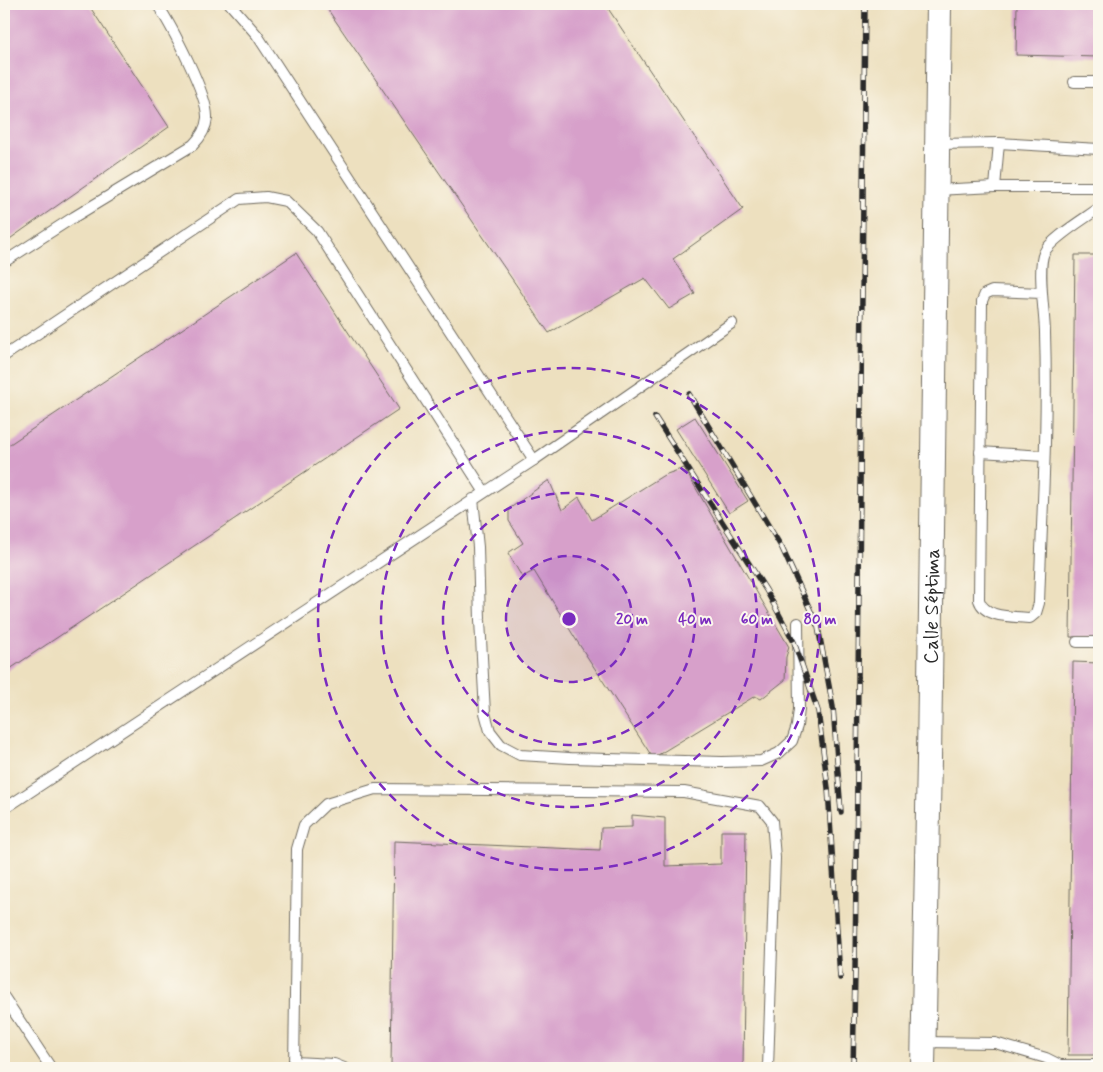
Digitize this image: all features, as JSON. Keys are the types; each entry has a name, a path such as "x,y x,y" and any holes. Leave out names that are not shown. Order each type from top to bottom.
{"street":[{"name":"Calle Séptima","path":"923,1068 929,770 939,4"}],"lane":[{"path":"4,262 193,145 200,138 205,128 207,116 204,101 172,27 157,4"},
{"path":"230,4 257,35 534,460"},
{"path":"1074,82 1099,82"},
{"path":"995,187 999,143"},
{"path":"937,144 999,143 1099,150"},
{"path":"936,190 995,187 1099,187"},
{"path":"4,356 239,199 266,197 286,201 317,230 484,491"},
{"path":"1042,293 992,291 985,294 982,301 979,592 981,607 995,614 1030,618 1036,613 1039,603 1044,456 1045,332 1042,293 1044,254 1053,242 1099,208"},
{"path":"4,809 484,491 534,460 732,324"},
{"path":"980,452 1044,456"},
{"path":"473,499 478,547 485,713 490,731 501,745 520,755 722,762 761,761 778,753 792,741 797,726 799,709 798,624"},
{"path":"1077,642 1099,642"},
{"path":"344,1068 334,1064 294,1065 298,849 304,825 326,804 375,789 684,792 760,806 772,821 775,858 768,1068"},
{"path":"4,997 50,1068"},
{"path":"923,1042 995,1043 1046,1058 1060,1065 1099,1065"}],"building":[{"path":"4,4 88,4 169,127 4,243"},
{"path":"324,4 605,4 743,209 673,259 695,294 669,309 645,278 549,333"},
{"path":"1017,4 1099,4 1099,57 1016,55"},
{"path":"296,253 399,409 4,673 4,448"},
{"path":"1075,255 1099,255 1099,637 1070,637"},
{"path":"695,417 748,501 729,513 676,429"},
{"path":"684,468 789,647 786,657 785,680 761,699 755,696 653,758 534,571 522,577 508,553 523,543 509,521 509,509 549,480 562,510 579,497 592,520 664,475"},
{"path":"1073,662 1099,663 1099,1055 1068,1055"},
{"path":"632,815 665,818 665,866 721,864 721,831 746,831 743,1068 391,1068 394,841 600,850 601,828 632,827"}],"railway":[{"path":"853,1068 865,4"},
{"path":"689,394 782,548 818,627 833,707 841,812"},
{"path":"655,417 766,590 794,642 818,711 828,788 840,978"}]}
